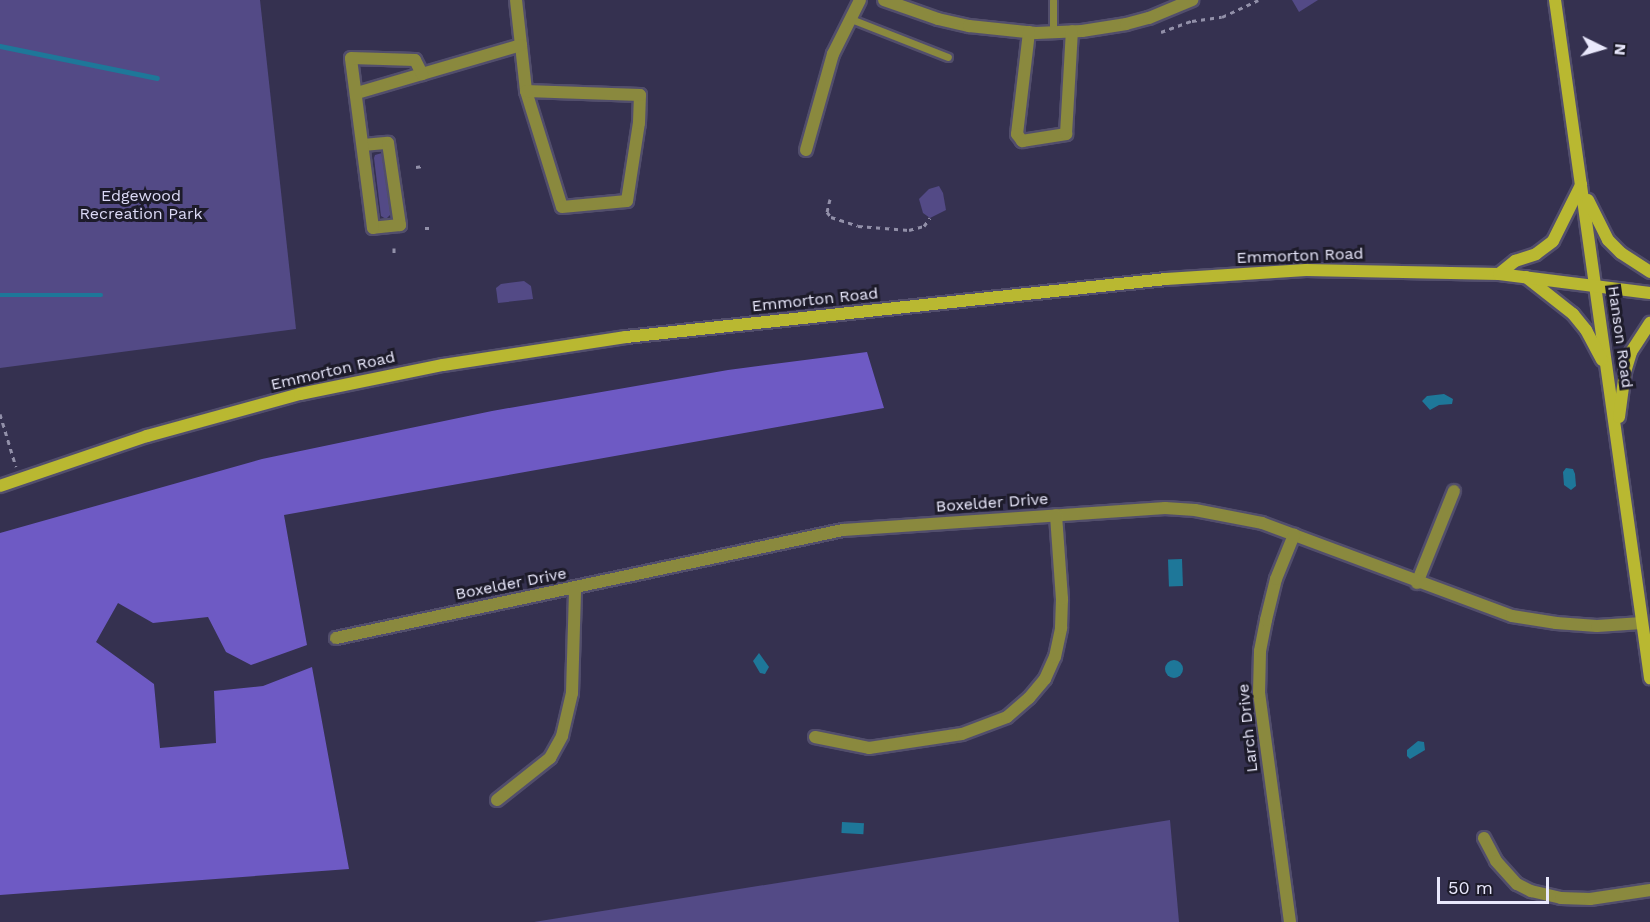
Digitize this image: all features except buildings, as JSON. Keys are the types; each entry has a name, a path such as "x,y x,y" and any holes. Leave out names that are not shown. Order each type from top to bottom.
{"main road":[{"name":"Hanson Road","path":"1555,0 1650,678"},
{"path":"1581,184 1596,221 1608,240 1621,253 1650,272"},
{"path":"1499,274 1515,261 1536,254 1553,241 1581,184"},
{"name":"Emmorton Road","path":"0,486 147,436 250,407 370,379 526,350 1166,279 1306,270 1499,274 1650,292"},
{"path":"1526,276 1573,315 1586,330 1608,375"},
{"path":"1617,434 1625,372 1631,352 1650,323"}],"street":[{"path":"516,0 526,91 561,207 627,201 639,123 640,95 526,91"},
{"path":"806,150 833,54 860,0"},
{"path":"884,0 938,20 1029,32 1072,31 1138,21 1192,0"},
{"path":"1029,32 1017,134 1022,141 1066,134 1072,31"},
{"path":"357,93 521,45"},
{"path":"363,145 388,143 400,225 373,228 351,58 415,60 422,74"},
{"path":"1417,582 1454,490"},
{"name":"Boxelder Drive","path":"336,638 576,589 843,530 1165,508 1195,510 1262,523 1512,616 1566,624 1642,624"},
{"path":"815,737 868,748 962,734 1006,717 1029,699 1045,679 1055,657 1061,628 1062,599 1056,515"},
{"name":"Larch Drive","path":"1290,922 1259,693 1260,651 1266,620 1276,579 1294,535"},
{"path":"497,800 550,758 562,736 572,693 576,589"},
{"path":"1484,838 1496,861 1517,884 1531,891 1561,898 1590,899 1650,890"}],"lane":[{"path":"1053,0 1053,32"},
{"path":"851,20 948,57"}],"path":[{"path":"1161,32 1192,21 1233,13 1258,0"},
{"path":"416,166 423,166"},
{"path":"830,199 827,212 831,217 858,226 875,225 909,230 924,226 930,218"},
{"path":"425,228 432,228"},
{"path":"394,248 394,254"},
{"path":"0,414 19,480"}],"green space":[{"name":"Edgewood Recreation Park","path":"0,0 260,0 296,329 0,368"},
{"path":"1292,0 1318,0 1299,12"},
{"path":"382,153 391,214 386,219 381,216 374,158 375,155"},
{"path":"939,186 943,193 946,210 930,218 923,213 919,199 929,189"},
{"path":"524,281 531,286 533,299 498,303 496,288 501,284"},
{"path":"1170,820 1179,922 534,922"}],"shaded area":[{"path":"867,352 884,408 284,515 307,645 251,665 226,652 208,617 153,623 118,603 96,642 154,684 160,748 216,743 214,691 263,686 312,667 349,869 0,895 0,533 262,459 492,411 728,370"}],"water":[{"path":"1444,394 1453,399 1452,404 1439,405 1430,410 1422,401 1427,396"},
{"path":"1566,468 1573,469 1575,474 1576,486 1571,490 1564,485 1563,472"},
{"path":"1168,559 1182,559 1183,586 1169,586"},
{"path":"759,653 769,667 765,674 760,673 753,661"},
{"path":"1174,660 1180,663 1183,669 1180,675 1174,678 1168,675 1165,669 1168,663"},
{"path":"1418,741 1424,742 1425,750 1410,759 1407,756 1407,750"},
{"path":"842,822 864,823 863,834 841,833"}],"waterway":[{"path":"0,46 157,78"},
{"path":"0,295 101,295"}]}
